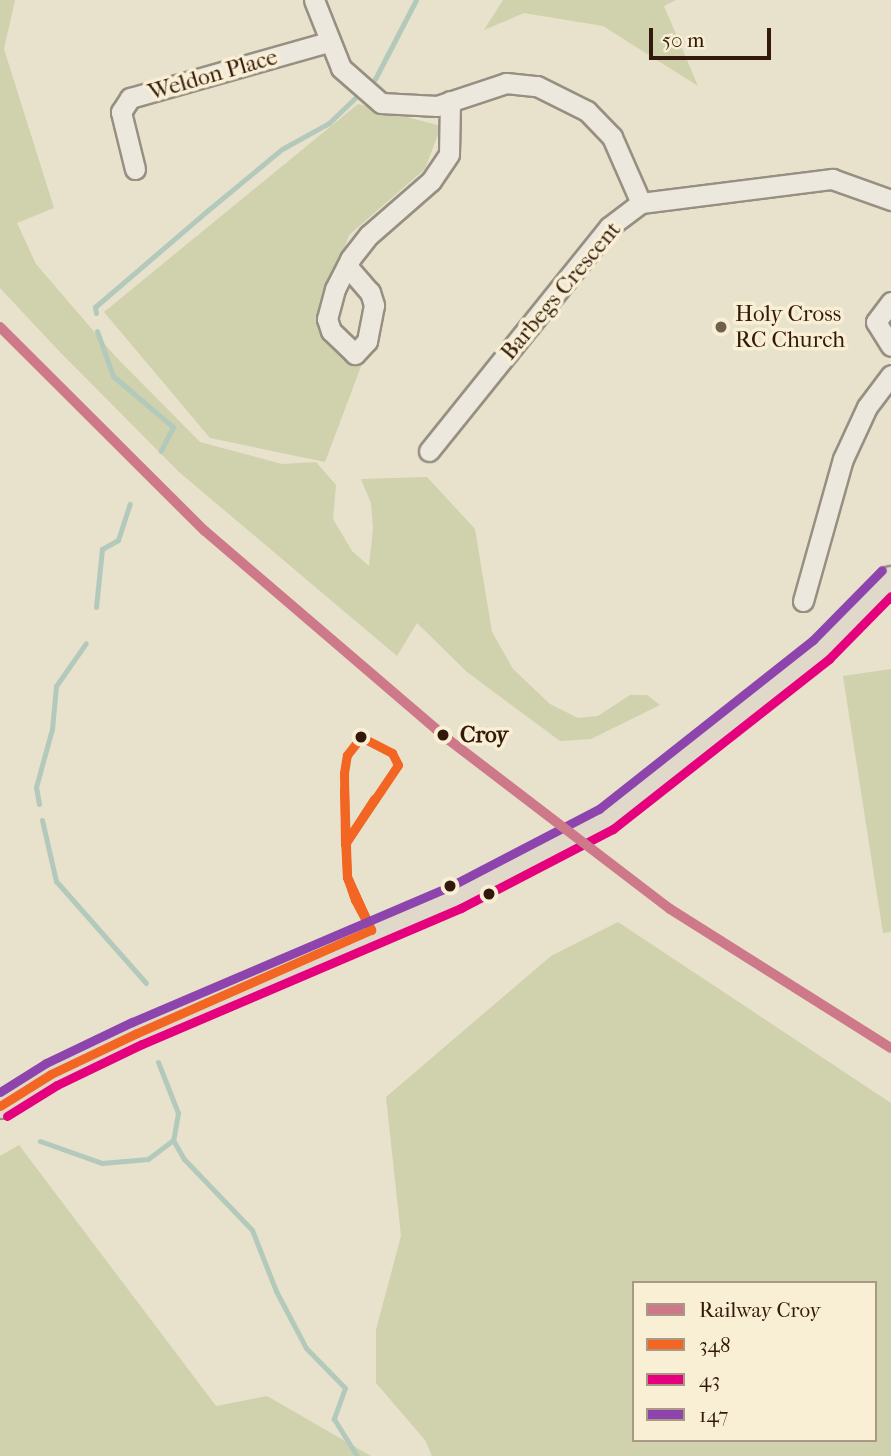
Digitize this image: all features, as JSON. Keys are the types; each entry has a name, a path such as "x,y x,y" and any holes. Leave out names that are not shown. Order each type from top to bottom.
{"main road":[{"path":"0,1106 51,1074 137,1033 534,859 606,819 821,649 891,579"}],"street":[{"path":"314,0 328,41 341,68 381,103 437,106 506,83 537,86 587,111 612,137 641,203"},
{"name":"Weldon Place","path":"135,169 121,112 130,98 328,41"},
{"path":"347,265 369,235 431,181 449,154 450,101"},
{"name":"Barbegs Crescent","path":"429,451 609,227 641,203 832,179 891,201"},
{"path":"891,302 876,322 891,346"},
{"path":"803,601 843,459 867,407 891,375"}],"green space":[{"path":"0,0 15,0 4,49 54,208 17,223 36,264 115,356 200,442 282,464 316,462 336,485 333,519 352,551 369,566 373,528 371,503 361,479 427,477 475,529 492,632 513,669 550,704 578,718 598,716 630,695 647,695 660,705 591,739 560,741 467,672 417,623 397,656 179,472 58,350 0,288"},
{"path":"503,0 676,0 664,6 698,86 603,26 524,13 484,30"},
{"path":"358,104 441,126 425,169 349,235 322,315 332,344 363,361 325,462 210,438 104,312"},
{"path":"891,669 891,932 883,933 843,676"},
{"path":"618,922 891,1103 891,1456 432,1456 425,1440 376,1383 376,1330 401,1236 386,1097 551,956"},
{"path":"19,1145 216,1406 267,1396 371,1456 0,1456 0,1156"}],"waterway":[{"path":"375,79 416,0"},
{"path":"96,313 95,307 207,211 282,149 329,123 355,98"},
{"path":"97,331 113,376 173,427 161,451"},
{"path":"96,607 102,549 118,540 130,504"},
{"path":"39,804 36,787 52,729 56,686 86,643"},
{"path":"42,820 56,881 146,983"},
{"path":"158,1062 178,1113 173,1140 184,1159 252,1230 276,1291 306,1348 345,1388 334,1419 357,1456"},
{"path":"40,1141 102,1163 148,1159 173,1140"}],"rail line":[{"name":"Croy","path":"0,327 205,531 449,740 670,909 891,1048"}],"transit line":[{"name":"147","path":"0,1092 46,1063 132,1022 451,886 599,809 813,640 882,570"},
{"name":"43","path":"7,1116 57,1085 142,1044 461,908 613,829 829,659 891,596"},
{"name":"348","path":"361,737 392,753 398,765 345,844 344,773 347,755 361,737"},
{"name":"348","path":"344,789 347,877 371,930"},
{"name":"348","path":"371,930 347,877 345,844 374,799"},
{"name":"348","path":"347,877 371,930 355,900 347,877"},
{"name":"348","path":"0,1106 51,1074 137,1033 371,930"}],"place":[{"name":"Holy Cross RC Church","path":"721,327"},
{"name":"Croy","path":"443,735"}]}
